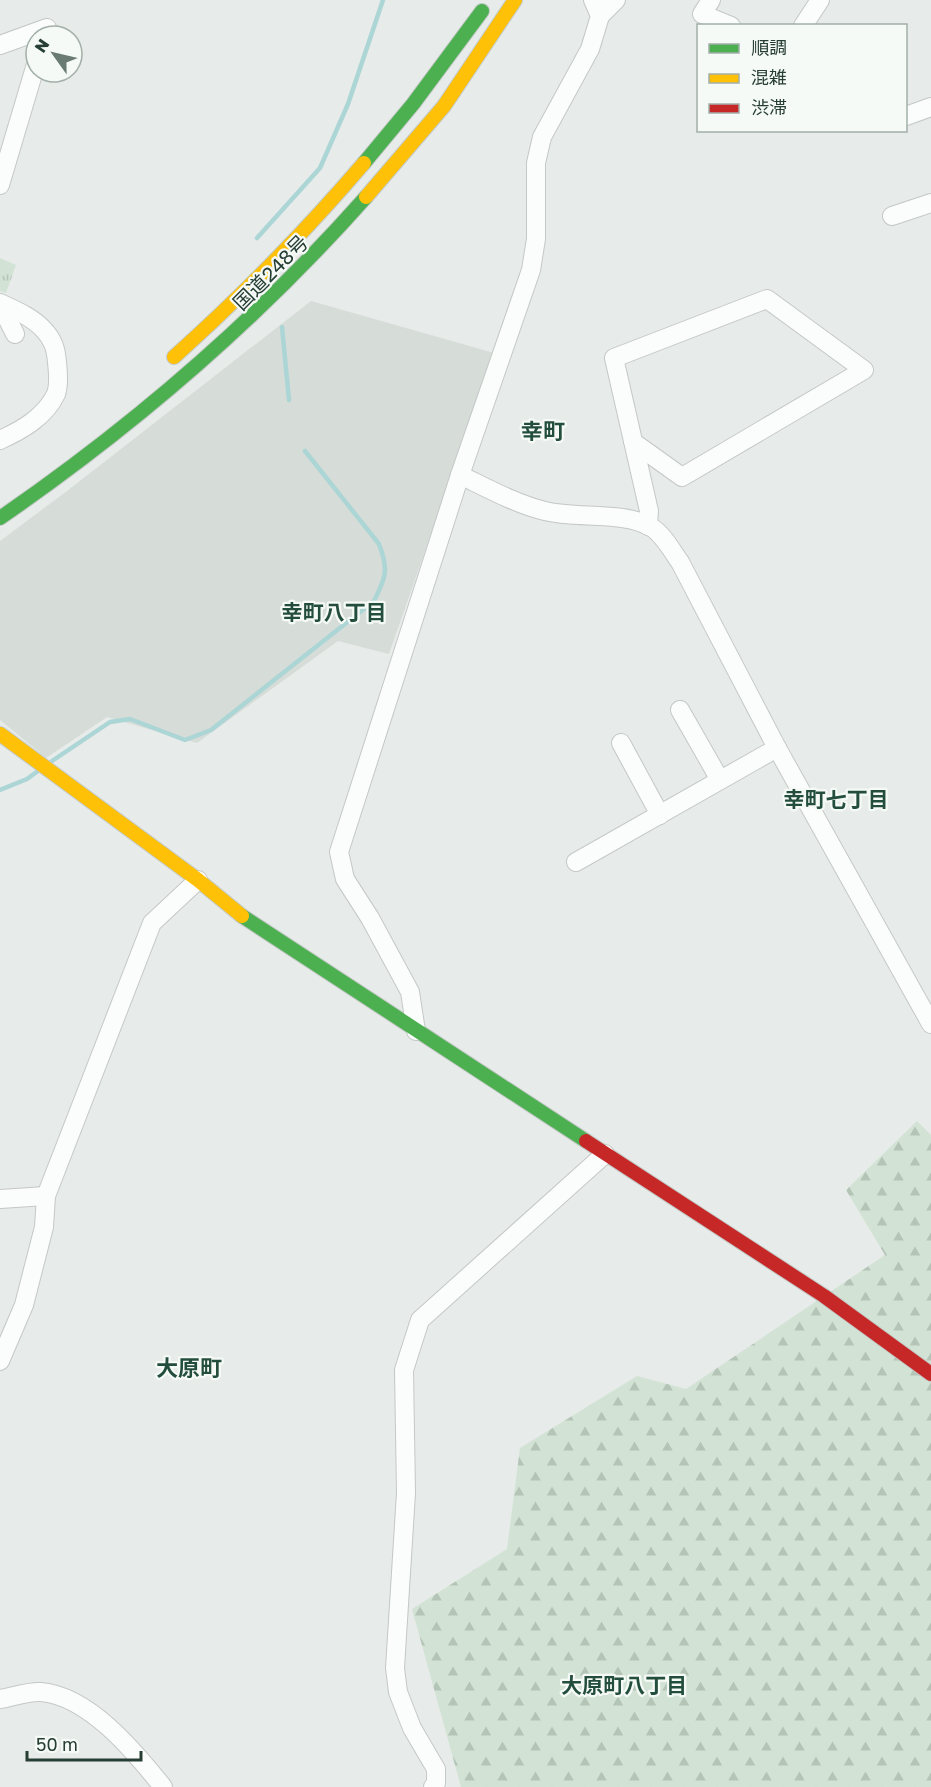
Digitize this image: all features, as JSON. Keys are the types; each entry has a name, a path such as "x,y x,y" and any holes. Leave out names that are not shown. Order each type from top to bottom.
{"main road":[{"name":"国道248号","path":"162,368 207,329 265,272 364,165 419,97 490,0"},
{"name":"国道248号","path":"0,518 53,483 189,375 233,337 283,288 347,221 452,96 515,0"},
{"path":"0,734 198,880 239,914 824,1296 931,1374"}],"street":[{"path":"416,1031 410,992 370,918 345,879 339,852 459,475 531,270 537,228 536,163 542,137 590,49 597,8 616,0"},
{"path":"711,0 702,14 726,24"},
{"path":"803,24 820,0"},
{"path":"0,45 24,36"},
{"path":"0,185 30,84"},
{"path":"907,116 931,107"},
{"path":"892,216 931,203"},
{"path":"633,442 682,477 864,370 767,299 614,358 633,442 649,511 648,525"},
{"path":"0,304 15,334"},
{"path":"0,304 25,315 43,328 55,346 58,369 57,393 42,415 14,434 0,440"},
{"path":"459,475 512,499 546,511 635,520 648,525 662,537 680,562 777,748 931,1024"},
{"path":"680,710 720,780"},
{"path":"621,743 660,815"},
{"path":"576,862 777,748"},
{"path":"0,1361 24,1305 44,1227 46,1196 152,923 198,880"},
{"path":"433,1787 436,1783 436,1769 412,1728 401,1701 395,1668 406,1493 404,1370 420,1320 605,1154"},
{"path":"0,1199 46,1196"},
{"path":"0,1700 40,1692 76,1702 100,1720 133,1751 163,1787"}],"shaded area":[{"path":"311,301 494,353 389,654 338,641 197,743 107,717 46,758 0,720 0,541"}],"green space":[{"path":"0,258 16,265 6,293 0,291"},
{"path":"917,1121 931,1135 931,1787 461,1787 412,1609 507,1549 520,1448 637,1376 686,1389 885,1255 846,1190"}],"waterway":[{"path":"257,238 320,168 348,104 383,0"},
{"path":"282,327 289,400"},
{"path":"52,761 110,722 130,719 185,740 211,730 374,601 385,573 379,544 305,451"},
{"path":"0,790 27,779 38,771"}],"traffic: fast":[{"path":"364,163 413,104 482,11"},
{"path":"0,518 99,446 193,369 282,286 366,197"},
{"path":"242,916 586,1141"}],"traffic: slow":[{"path":"366,197 444,106 515,0"},
{"path":"174,357 272,263 364,163"},
{"path":"0,734 198,880 242,916"}],"traffic: jam":[{"path":"586,1141 824,1296 931,1374"}],"district":[{"name":"幸町","path":"543,430"},
{"name":"幸町八丁目","path":"334,612"},
{"name":"幸町七丁目","path":"836,799"},
{"name":"大原町","path":"189,1367"},
{"name":"大原町八丁目","path":"624,1685"}]}
